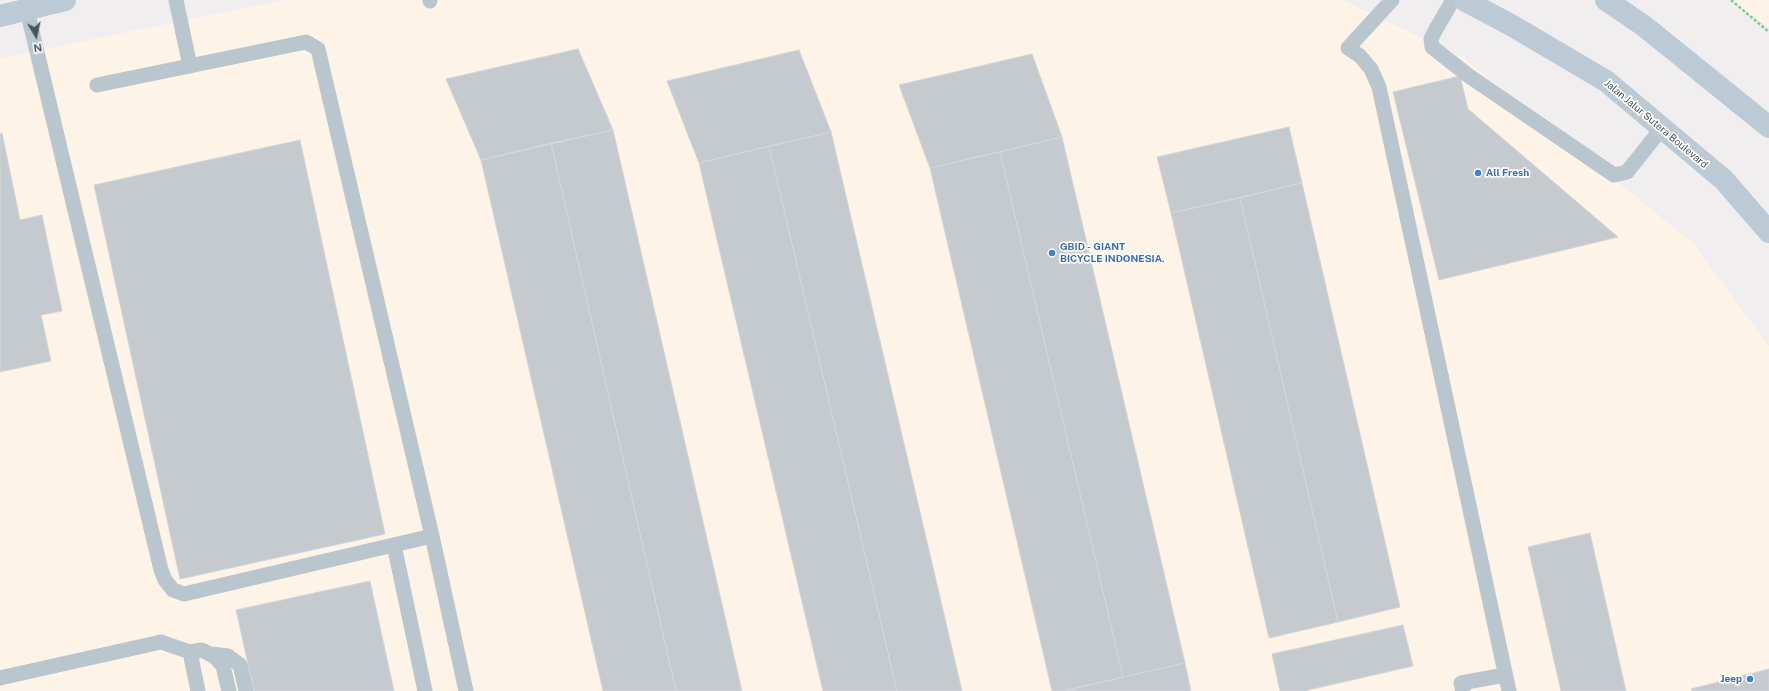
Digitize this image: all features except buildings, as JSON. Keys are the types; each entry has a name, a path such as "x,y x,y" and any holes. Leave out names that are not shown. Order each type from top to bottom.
{"main road":[{"path":"0,16 65,0"},
{"name":"Jalan Jalur Sutera Boulevard","path":"1464,0 1511,25 1606,81 1724,180 1769,232"},
{"path":"1606,0 1644,26 1769,127"}],"lane":[{"path":"176,0 190,66"},
{"path":"1392,0 1348,48 1360,56 1371,69 1379,87 1509,691"},
{"path":"1453,0 1431,39 1432,47 1469,76 1614,175 1627,172 1662,128"},
{"path":"27,10 165,580 173,590 184,594 432,536"},
{"path":"97,85 306,42 318,50 432,536 466,691"},
{"path":"394,545 425,691"},
{"path":"0,678 161,642 190,652 202,650 210,654 223,666 228,691"},
{"path":"190,652 198,691"},
{"path":"210,654 228,656 240,665 246,691"},
{"path":"1462,687 1505,676"}],"path":[{"path":"1731,0 1769,32"}],"shaded area":[{"path":"285,0 1343,0 1464,58 1692,242 1769,346 1769,691 0,691 0,58"},
{"path":"1730,0 1769,0 1769,27"}],"place":[{"name":"All Fresh","path":"1478,173"},
{"name":"GBID - GIANT BICYCLE INDONESIA.","path":"1052,253"},
{"name":"Jeep","path":"1750,679"}]}
